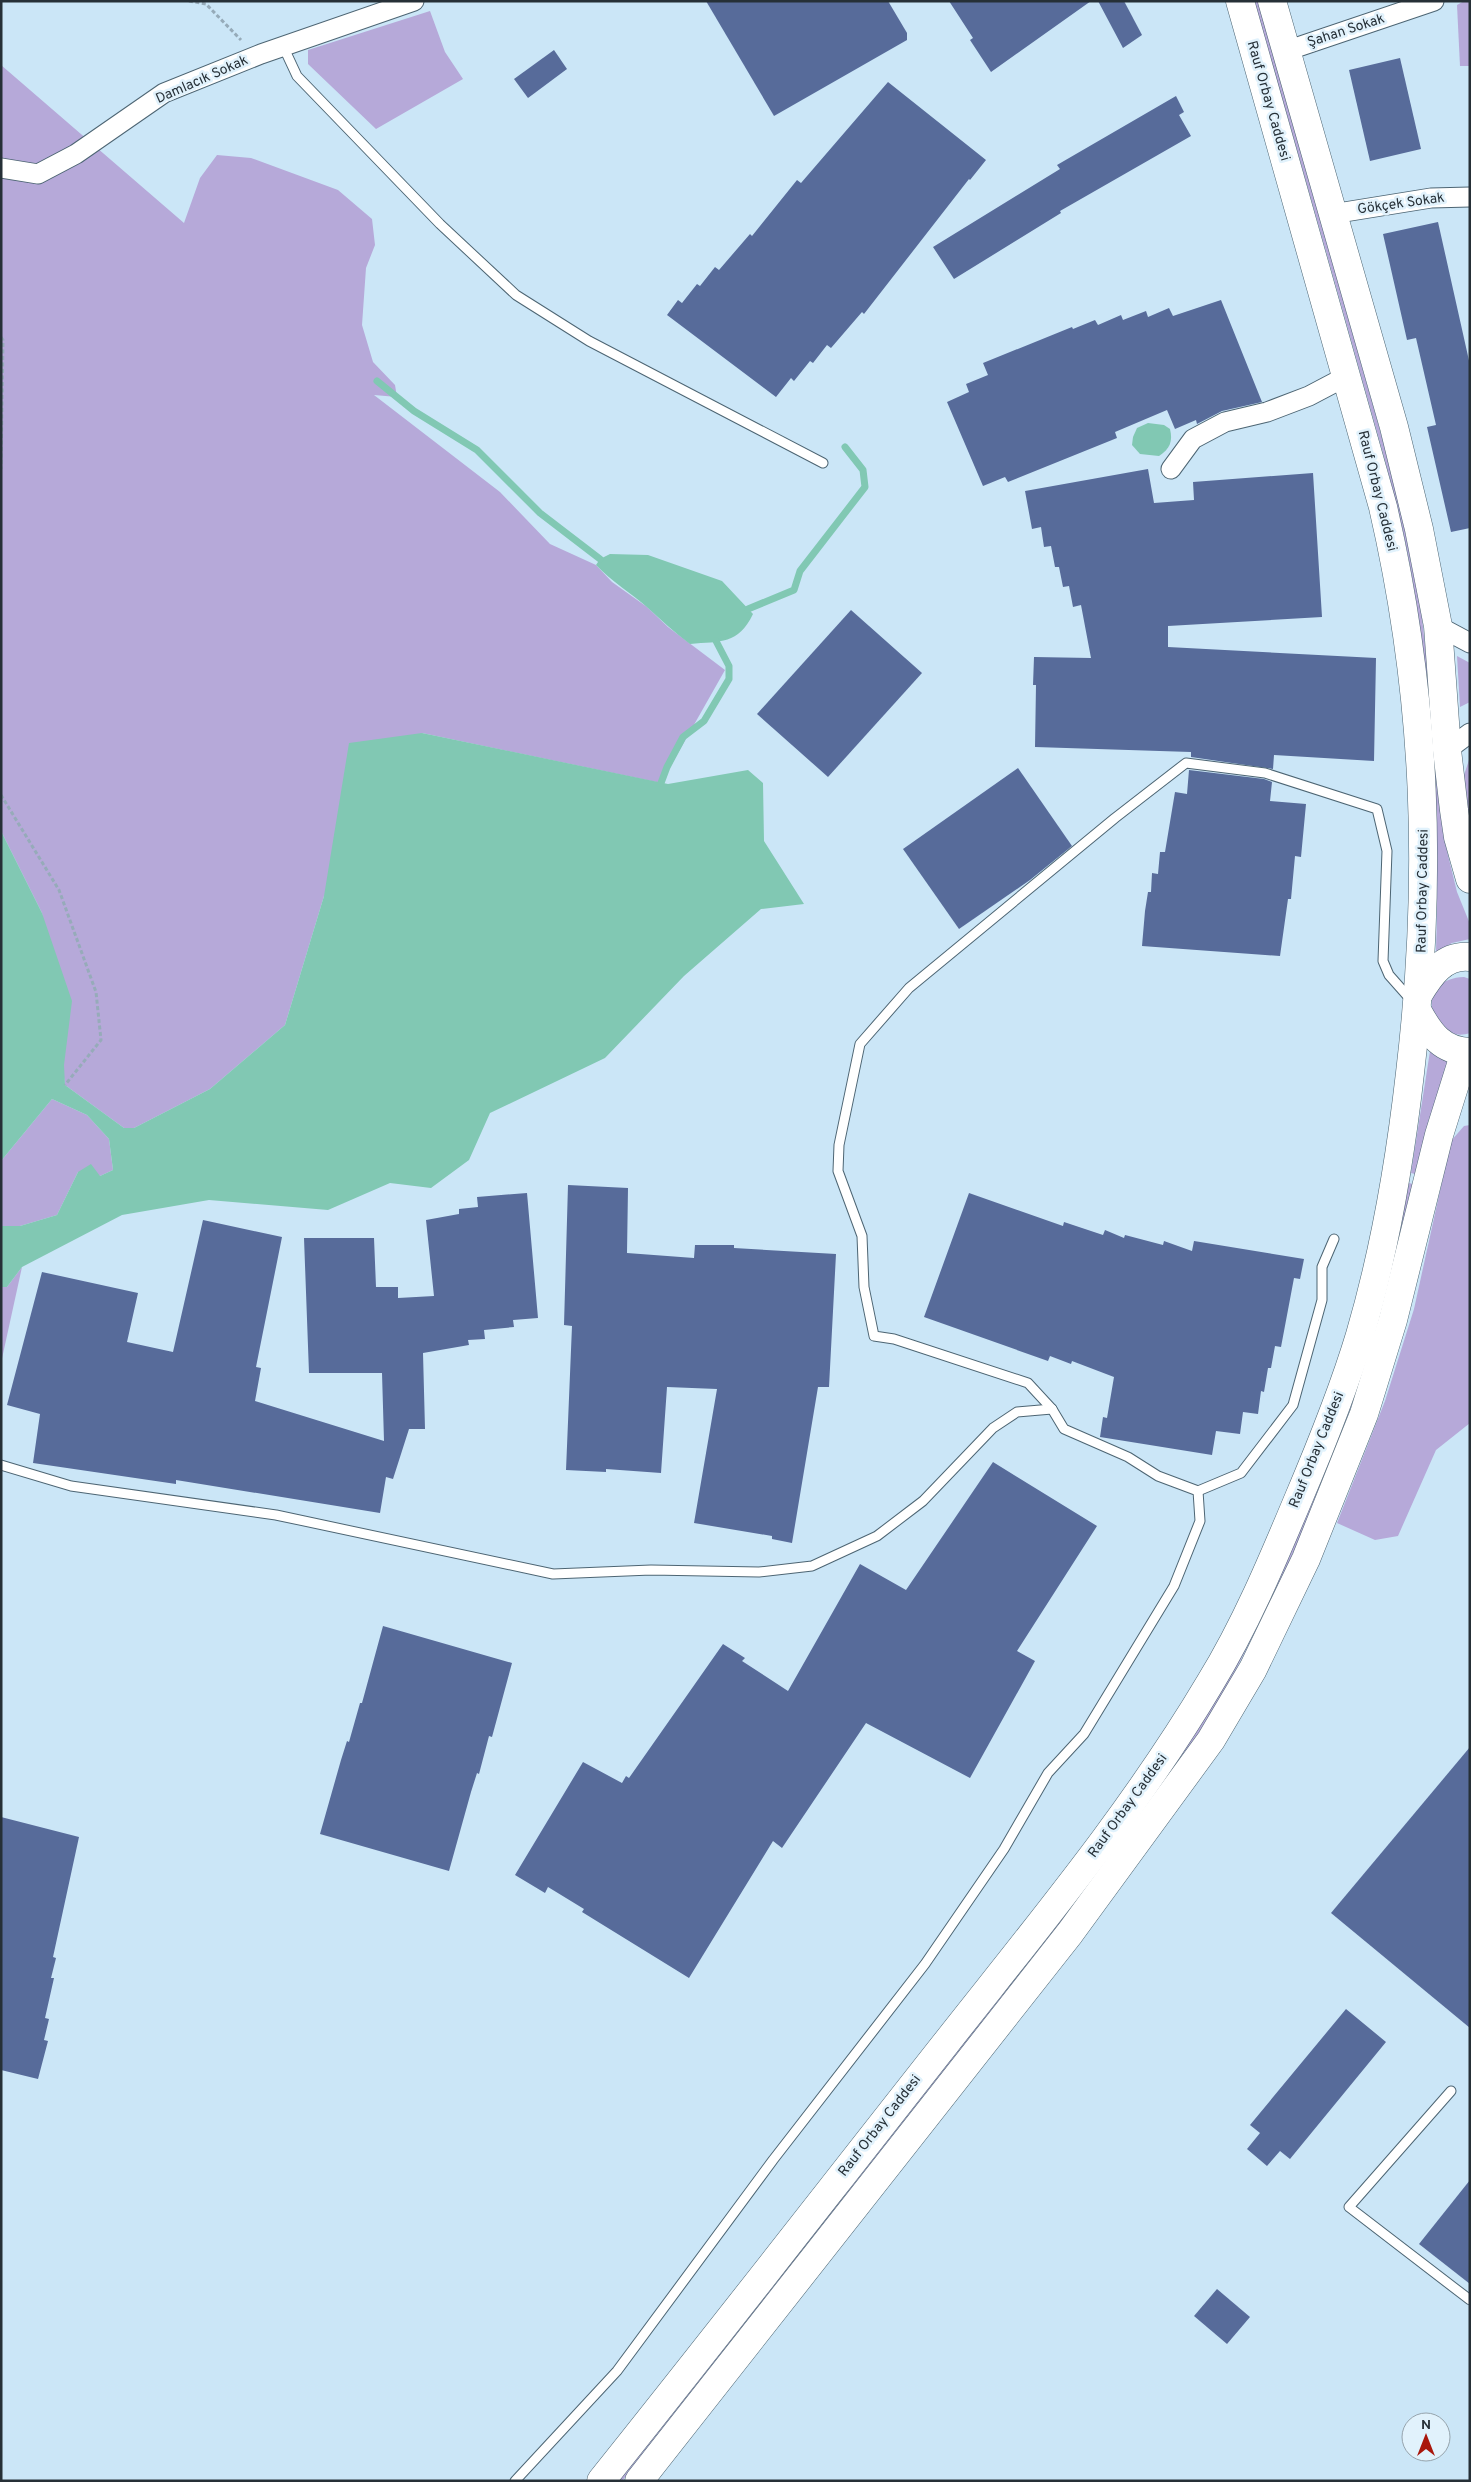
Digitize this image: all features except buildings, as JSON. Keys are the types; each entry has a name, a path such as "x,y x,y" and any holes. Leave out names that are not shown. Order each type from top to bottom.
{"main road":[{"name":"Rauf Orbay Caddesi","path":"601,2481 1076,1877 1163,1759 1229,1650 1278,1548 1311,1468 1359,1340 1372,1293 1396,1174 1423,951 1424,844 1420,745 1413,673 1391,543 1347,376 1240,1"},
{"path":"1272,1 1394,427 1424,553 1438,626 1447,750 1458,836 1470,879"},
{"name":"Rauf Orbay Caddesi","path":"1418,1004 1436,969 1448,961 1470,957"},
{"name":"Rauf Orbay Caddesi","path":"639,2481 1070,1933 1211,1740 1253,1669 1306,1559 1364,1414 1393,1320 1439,1135 1467,1052 1445,1046 1433,1037 1418,1004"},
{"path":"1444,1119 1470,1103"}],"street":[{"name":"Damlacık Sokak","path":"1,168 38,174 76,154 164,93 256,55 414,1"},
{"name":"Şahan Sokak","path":"1286,50 1409,6 1434,1"},
{"name":"Gökçek Sokak","path":"1332,214 1431,198 1470,197"},
{"path":"1172,469 1193,438 1226,422 1266,412 1309,396 1347,376"},
{"path":"1438,626 1470,643"},
{"path":"1447,750 1470,733"}],"lane":[{"path":"283,46 297,76 440,224 516,294 588,341 823,463"},
{"path":"1334,1239 1322,1268 1322,1300 1293,1405 1241,1473 1198,1491 1158,1476 1128,1457 1064,1429 1052,1408 1028,1383 894,1339 874,1336 864,1288 862,1236 838,1171 839,1145 860,1044 909,988 1115,818 1186,763 1265,772 1377,809 1387,851 1383,961 1388,975 1406,998 1418,1004"},
{"path":"1,1465 71,1486 276,1515 552,1574 651,1570 759,1572 812,1566 877,1536 924,1501 993,1428 1017,1412 1052,1408"},
{"path":"515,2481 617,2371 773,2160 925,1964 1004,1849 1048,1773 1084,1734 1174,1586 1200,1521 1198,1491"},
{"path":"1451,2090 1350,2207 1470,2300"}],"path":[{"path":"189,1 206,4 256,55"},
{"path":"1,337 3,340 1,469"},
{"path":"1,795 59,890 96,992 101,1040 65,1085"}],"shaded area":[{"path":"1254,1 1259,1 1390,466 1401,506 1421,608 1447,851 1457,892 1470,924 1470,939 1452,943 1436,952 1436,818 1431,729 1422,640 1410,565 1397,504"},
{"path":"1464,1 1470,1 1470,66 1460,66 1457,5"},
{"path":"430,11 445,52 463,79 376,129 308,64 308,50"},
{"path":"1,65 184,223 200,178 217,155 251,158 338,190 372,219 375,245 366,268 362,325 373,362 395,385 397,397 374,395 500,492 550,544 596,565 612,582 647,607 668,627 725,670 661,783 422,733 324,896 285,1025 210,1089 134,1128 124,1128 65,1085 42,913 1,831"},
{"path":"1148,423 1164,425 1170,429 1170,444 1166,451 1159,456 1140,454 1132,445 1137,428"},
{"path":"610,554 648,555 722,581 753,614 741,631 728,640 690,644 596,565 600,559"},
{"path":"1457,656 1470,663 1470,702 1460,707"},
{"path":"422,733 668,784 748,770 763,783 764,841 804,904 761,909 684,976 605,1058 490,1113 469,1160 431,1188 390,1183 328,1210 209,1200 122,1215 22,1267 7,1287 1,1287 1,1226 20,1226 57,1215 78,1172 91,1164 100,1176 113,1170 109,1139 87,1115 52,1099 1,1161 1,831 42,913 72,1001 64,1065 65,1085 124,1128 134,1128 210,1089 285,1025 324,896 349,743"},
{"path":"1470,757 1470,831 1463,778"},
{"path":"1464,977 1470,979 1470,1033 1457,1034 1445,1030 1437,1022 1432,1011 1432,999 1437,988 1447,981"},
{"path":"1430,1051 1457,1065 1429,1119 1415,1174 1411,1173"},
{"path":"52,1099 87,1115 109,1139 113,1170 100,1176 78,1172 57,1215 20,1226 1,1226 1,1161"},
{"path":"1470,1125 1470,1423 1436,1450 1398,1536 1375,1540 1337,1523 1385,1401 1414,1309 1451,1141 1464,1126"},
{"path":"1409,1183 1413,1184 1388,1291 1367,1364 1304,1529 1270,1603 1228,1685 1171,1778 1070,1913 622,2481 617,2481 1145,1807 1384,1290"},
{"path":"22,1267 1,1363 1,1287 7,1287"}],"waterway":[{"path":"377,381 414,411 477,450 540,513 600,559"},
{"path":"748,609 794,590 800,571 865,487 863,470 845,447"},
{"path":"661,783 683,737 704,721 729,679 729,666 716,641"}]}
